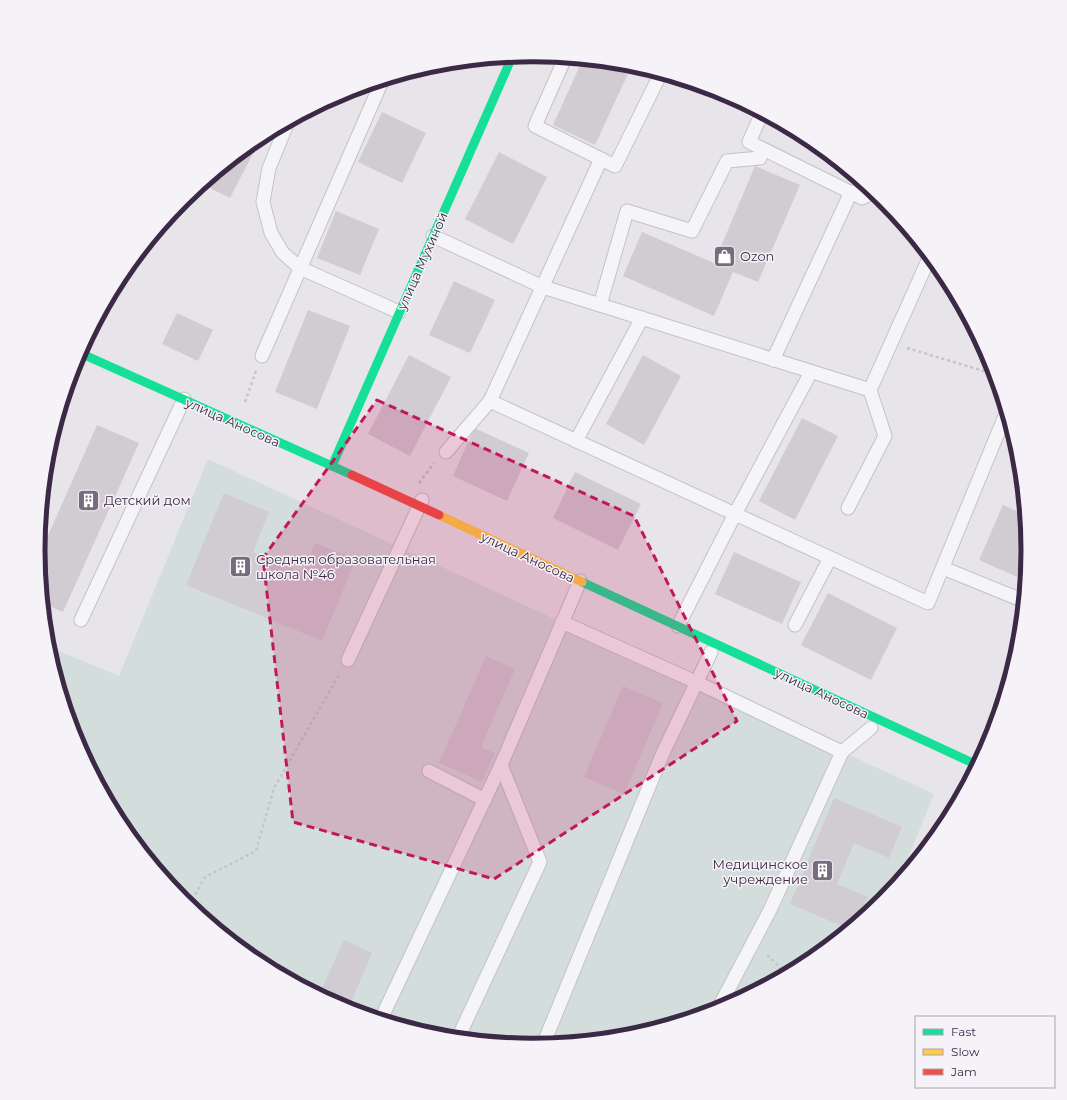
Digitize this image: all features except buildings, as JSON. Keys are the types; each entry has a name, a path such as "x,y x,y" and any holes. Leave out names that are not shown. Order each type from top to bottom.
{"street":[{"name":"улица Мухиной","path":"332,466 509,63"},
{"name":"улица Аносова","path":"85,355 332,466 422,502 580,581 973,763"}],"lane":[{"path":"563,63 535,126 615,166 658,78"},
{"path":"262,356 380,86"},
{"path":"760,117 749,142 862,198 868,195"},
{"path":"285,130 269,168 263,202 271,233 283,252 300,268 399,312"},
{"path":"600,305 627,211 692,231 727,161 760,158"},
{"path":"446,452 490,401 601,159"},
{"path":"773,360 851,192"},
{"path":"433,236 543,287 870,390"},
{"path":"848,508 885,436 870,390 927,262"},
{"path":"576,441 642,318"},
{"path":"678,626 735,514 811,372"},
{"path":"81,620 184,399"},
{"path":"490,401 928,603 1004,419"},
{"path":"348,660 422,502"},
{"path":"796,625 830,558"},
{"path":"942,568 1019,599"},
{"path":"384,1015 501,765 580,581"},
{"path":"562,622 696,682 842,752"},
{"path":"546,1038 662,755 711,652"},
{"path":"723,1000 770,910 842,752 871,728"},
{"path":"461,1033 540,862 501,765"},
{"path":"429,771 485,800"}],"path":[{"path":"891,343 987,372 990,377"},
{"path":"237,423 262,356"},
{"path":"192,899 205,877 256,851 274,788 348,660"},
{"path":"754,942 783,970"}],"highlighted area":[{"path":"377,400 634,516 737,721 494,879 293,822 263,558"}],"shaded area":[{"path":"208,459 934,794 901,872 856,917 831,938 778,973 750,988 691,1013 629,1029 597,1034 534,1038 470,1034 438,1029 376,1013 317,988 289,973 236,938 188,895 166,872 146,847 110,794 82,737 71,707 55,649 119,676"}],"traffic: fast":[{"path":"332,466 509,63"},
{"path":"85,355 352,475"},
{"path":"582,582 973,763"}],"traffic: slow":[{"path":"439,515 582,582"}],"traffic: jam":[{"path":"352,475 439,515"}],"place":[{"name":"Ozon","path":"725,256"},
{"name":"Детский дом","path":"89,500"},
{"name":"Средняя образовательная школа №46","path":"240,566"},
{"name":"Медицинское учреждение","path":"823,871"}]}
